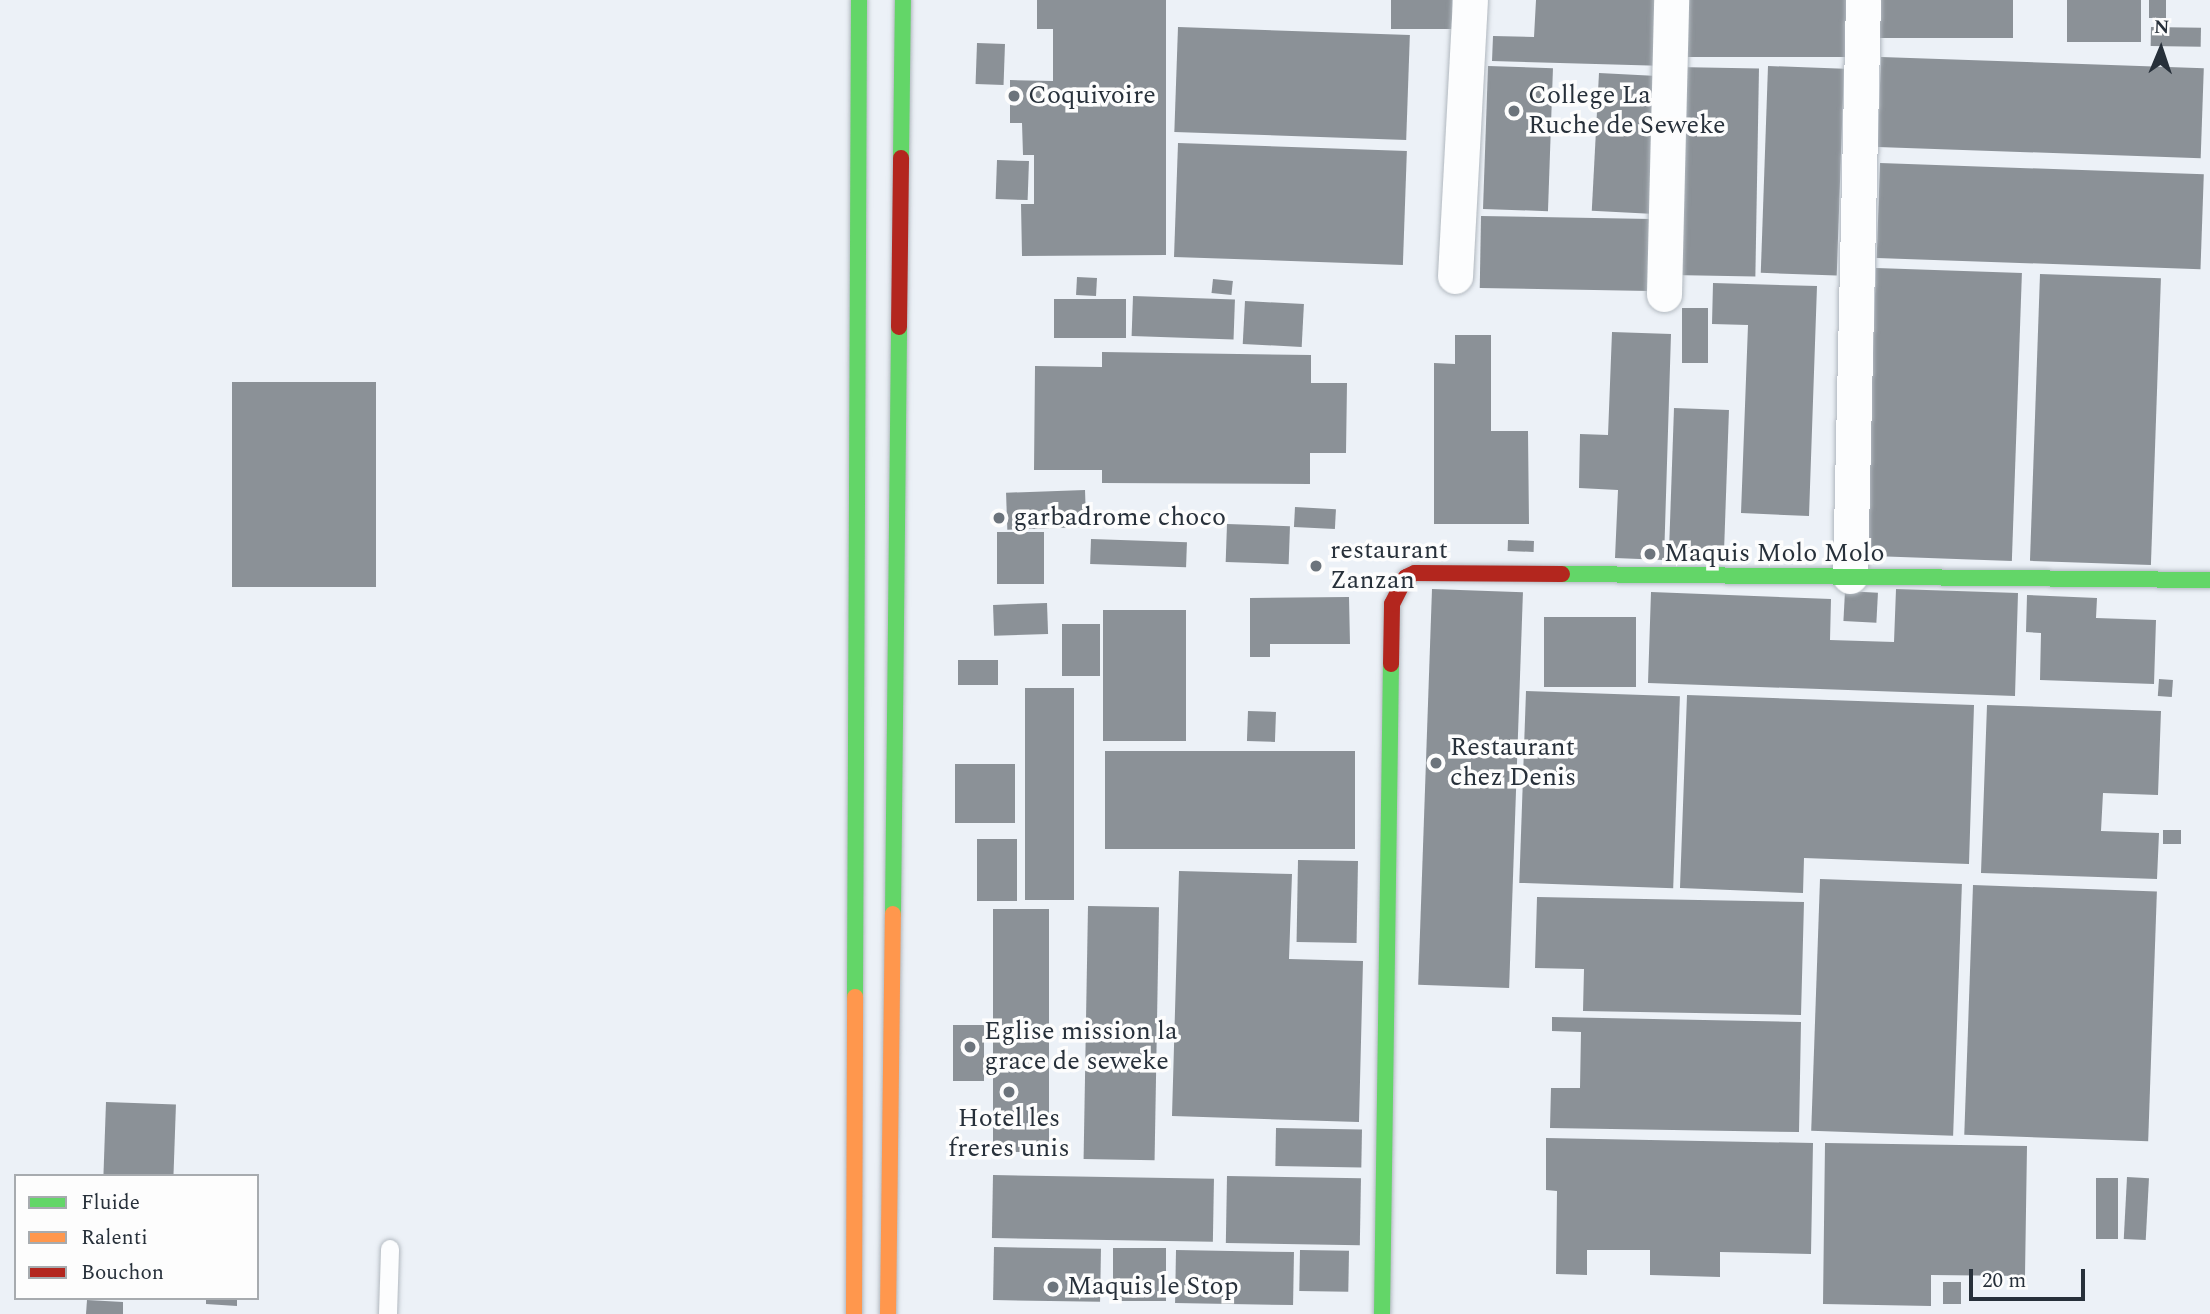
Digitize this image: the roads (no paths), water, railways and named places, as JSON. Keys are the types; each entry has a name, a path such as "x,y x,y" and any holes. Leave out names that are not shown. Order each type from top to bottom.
{"main road":[{"path":"853,1314 859,0"},
{"path":"888,1314 903,0"},
{"path":"1382,1314 1392,604 1399,583 1415,573 2210,580"}],"street":[{"path":"1455,276 1470,0"},
{"path":"1664,294 1671,0"},
{"path":"1850,576 1863,0"}],"lane":[{"path":"388,1314 390,1250"}],"place":[{"name":"Coquivoire","path":"1014,96"},
{"name":"College La Ruche de Seweke","path":"1514,111"},
{"name":"garbadrome choco","path":"999,518"},
{"name":"Maquis Molo Molo","path":"1650,554"},
{"name":"restaurant Zanzan","path":"1316,566"},
{"name":"Restaurant chez Denis","path":"1436,763"},
{"name":"Eglise mission la grace de seweke","path":"970,1047"},
{"name":"Hotel les freres unis","path":"1009,1092"},
{"name":"Maquis le Stop","path":"1053,1287"}]}
